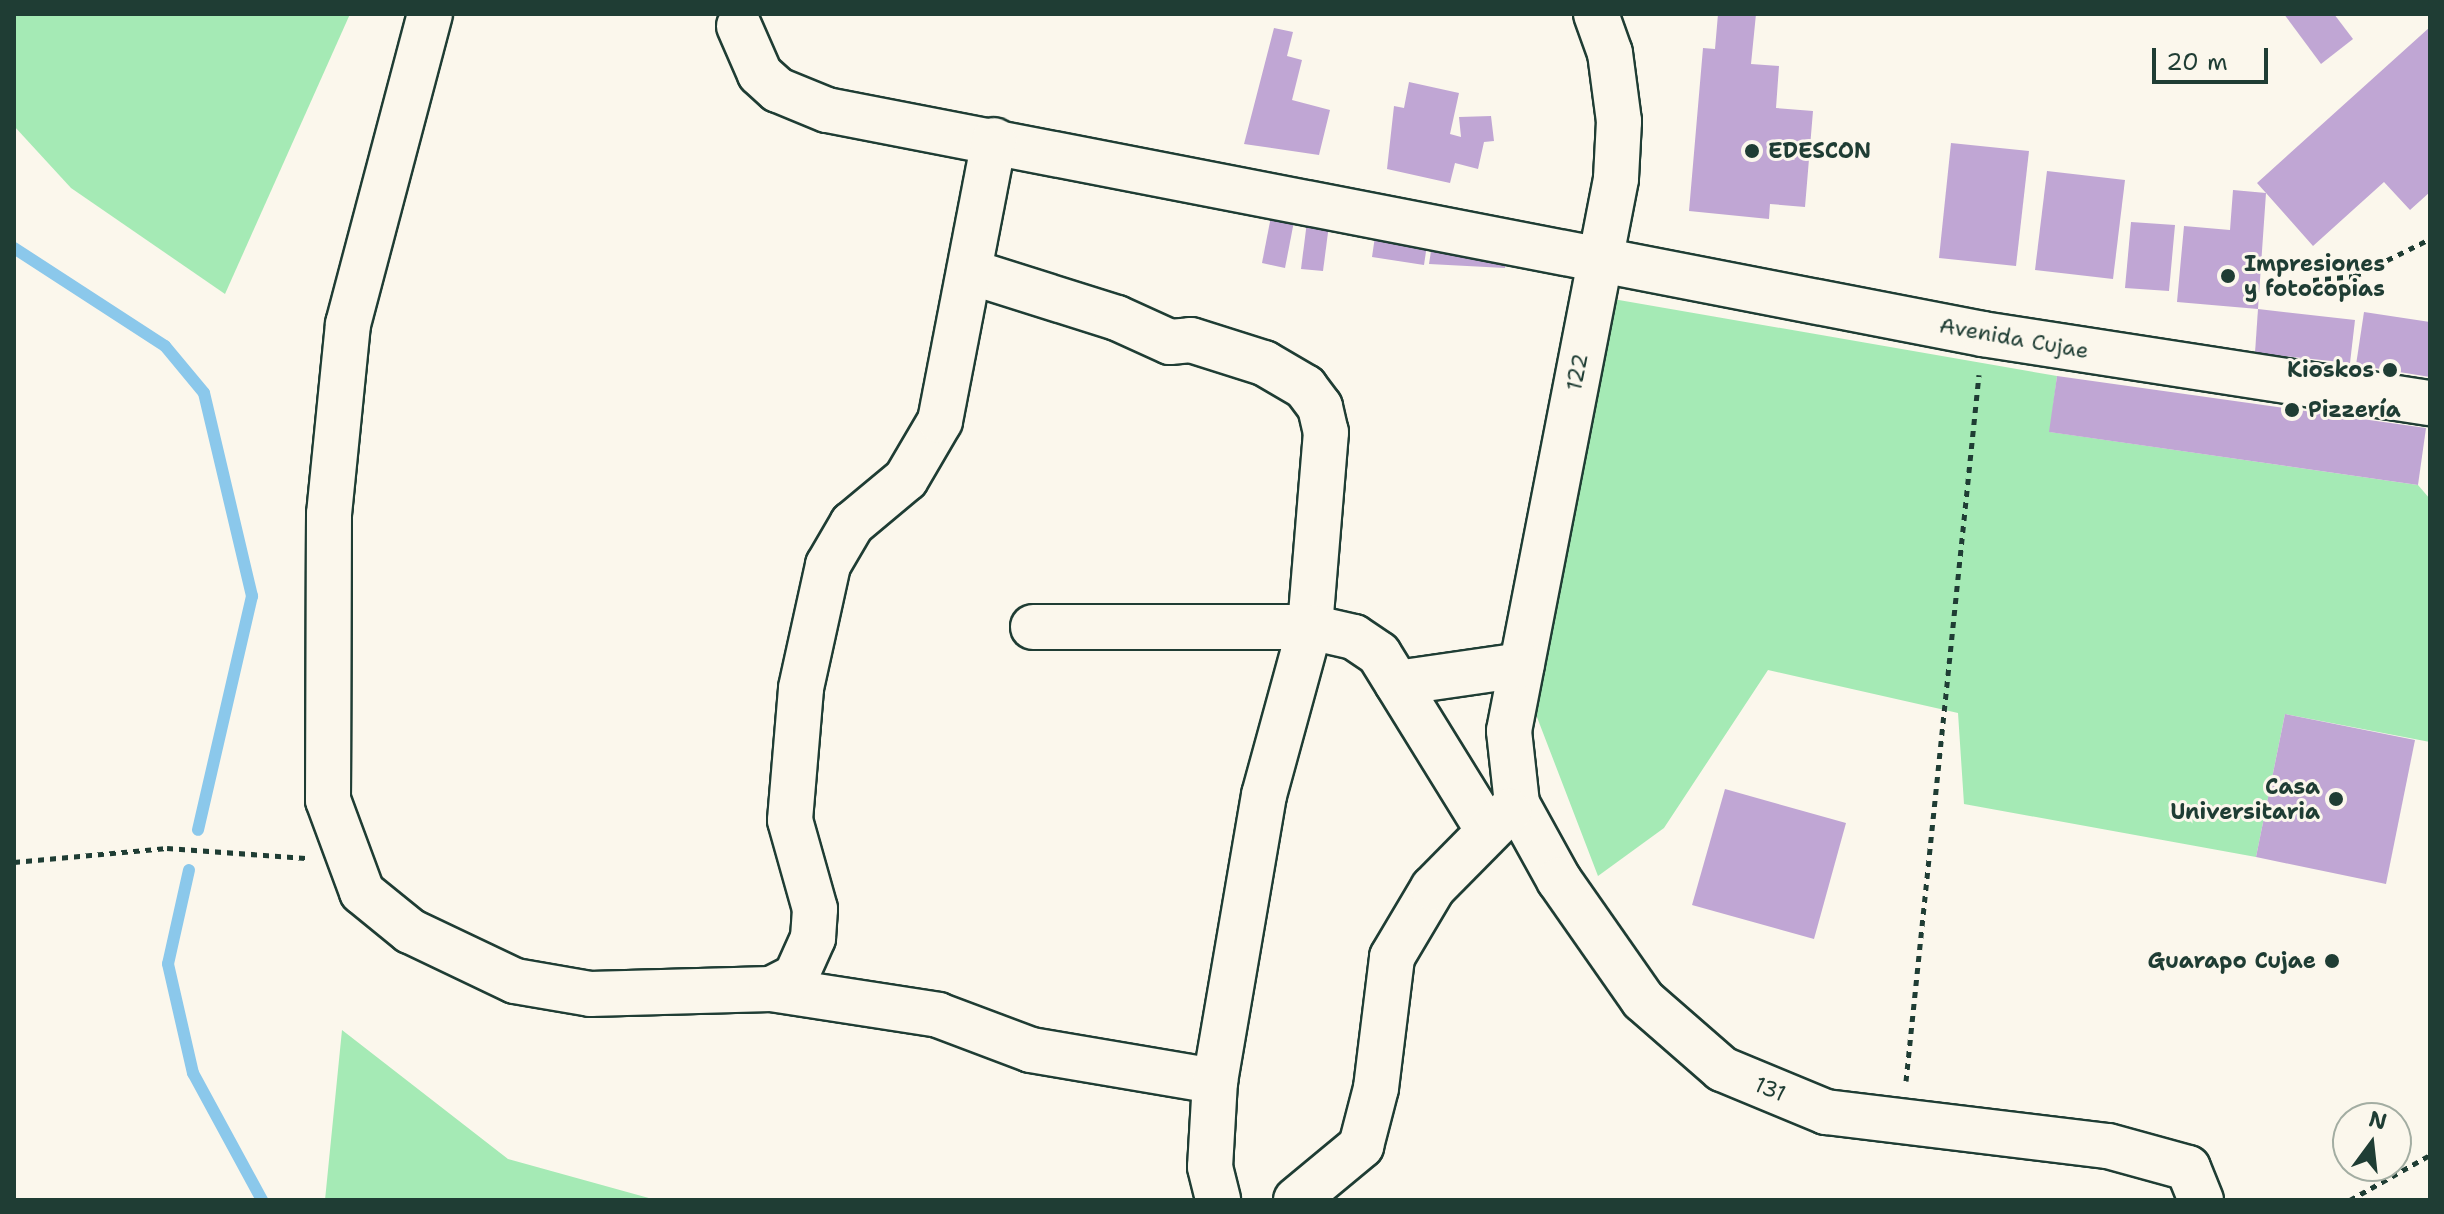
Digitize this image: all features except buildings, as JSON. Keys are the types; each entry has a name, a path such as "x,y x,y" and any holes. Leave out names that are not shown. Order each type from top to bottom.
{"street":[{"path":"430,14 348,324 329,514 328,800 347,861 362,892 410,931 515,981 590,994 771,989 938,1015 1031,1050 1215,1081"},
{"name":"122","path":"1509,731 1600,258 1619,121 1610,53 1596,14"},
{"name":"Avenida Cujae","path":"739,26 760,74 778,90 827,110 1983,334 2430,403"},
{"path":"771,989 796,976 813,938 815,909 790,820 801,688 828,565 852,524 906,479 940,421 994,140"},
{"path":"971,272 1117,318 1170,342 1191,340 1264,363 1305,387 1326,432 1310,627 1264,795 1215,1081 1210,1167 1218,1200"},
{"path":"1033,627 1310,627 1354,637 1379,654 1397,683 1413,720 1502,816 1433,888 1392,957 1376,1088 1361,1146 1296,1200"},
{"path":"1397,683 1522,665"},
{"name":"131","path":"1509,731 1502,816 1559,880 1643,1000 1722,1069 1826,1112 1901,1124 2108,1146 2188,1168 2201,1200"}],"path":[{"path":"2313,280 2355,276 2430,239"},
{"path":"1901,1124 1983,334"},
{"path":"14,862 167,848 347,861"},
{"path":"2350,1200 2430,1155"}],"green space":[{"path":"14,14 350,14 225,294 71,188 14,126"},
{"path":"1613,299 2057,376 2050,432 2418,485 2430,499 2430,742 2285,714 2256,857 1964,804 1958,713 1768,670 1664,828 1598,876 1535,712"},
{"path":"342,1030 508,1159 656,1200 325,1200"}],"waterway":[{"path":"14,248 165,346 204,393 252,596 198,830"},
{"path":"189,870 168,964 193,1073 262,1200"}],"place":[{"name":"EDESCON","path":"1752,151"},
{"name":"Impresiones y fotocopias","path":"2228,276"},
{"name":"Kioskos","path":"2390,370"},
{"name":"Pizzería","path":"2292,410"},
{"name":"Casa Universitaria","path":"2336,799"},
{"name":"Guarapo Cujae","path":"2332,961"}]}
